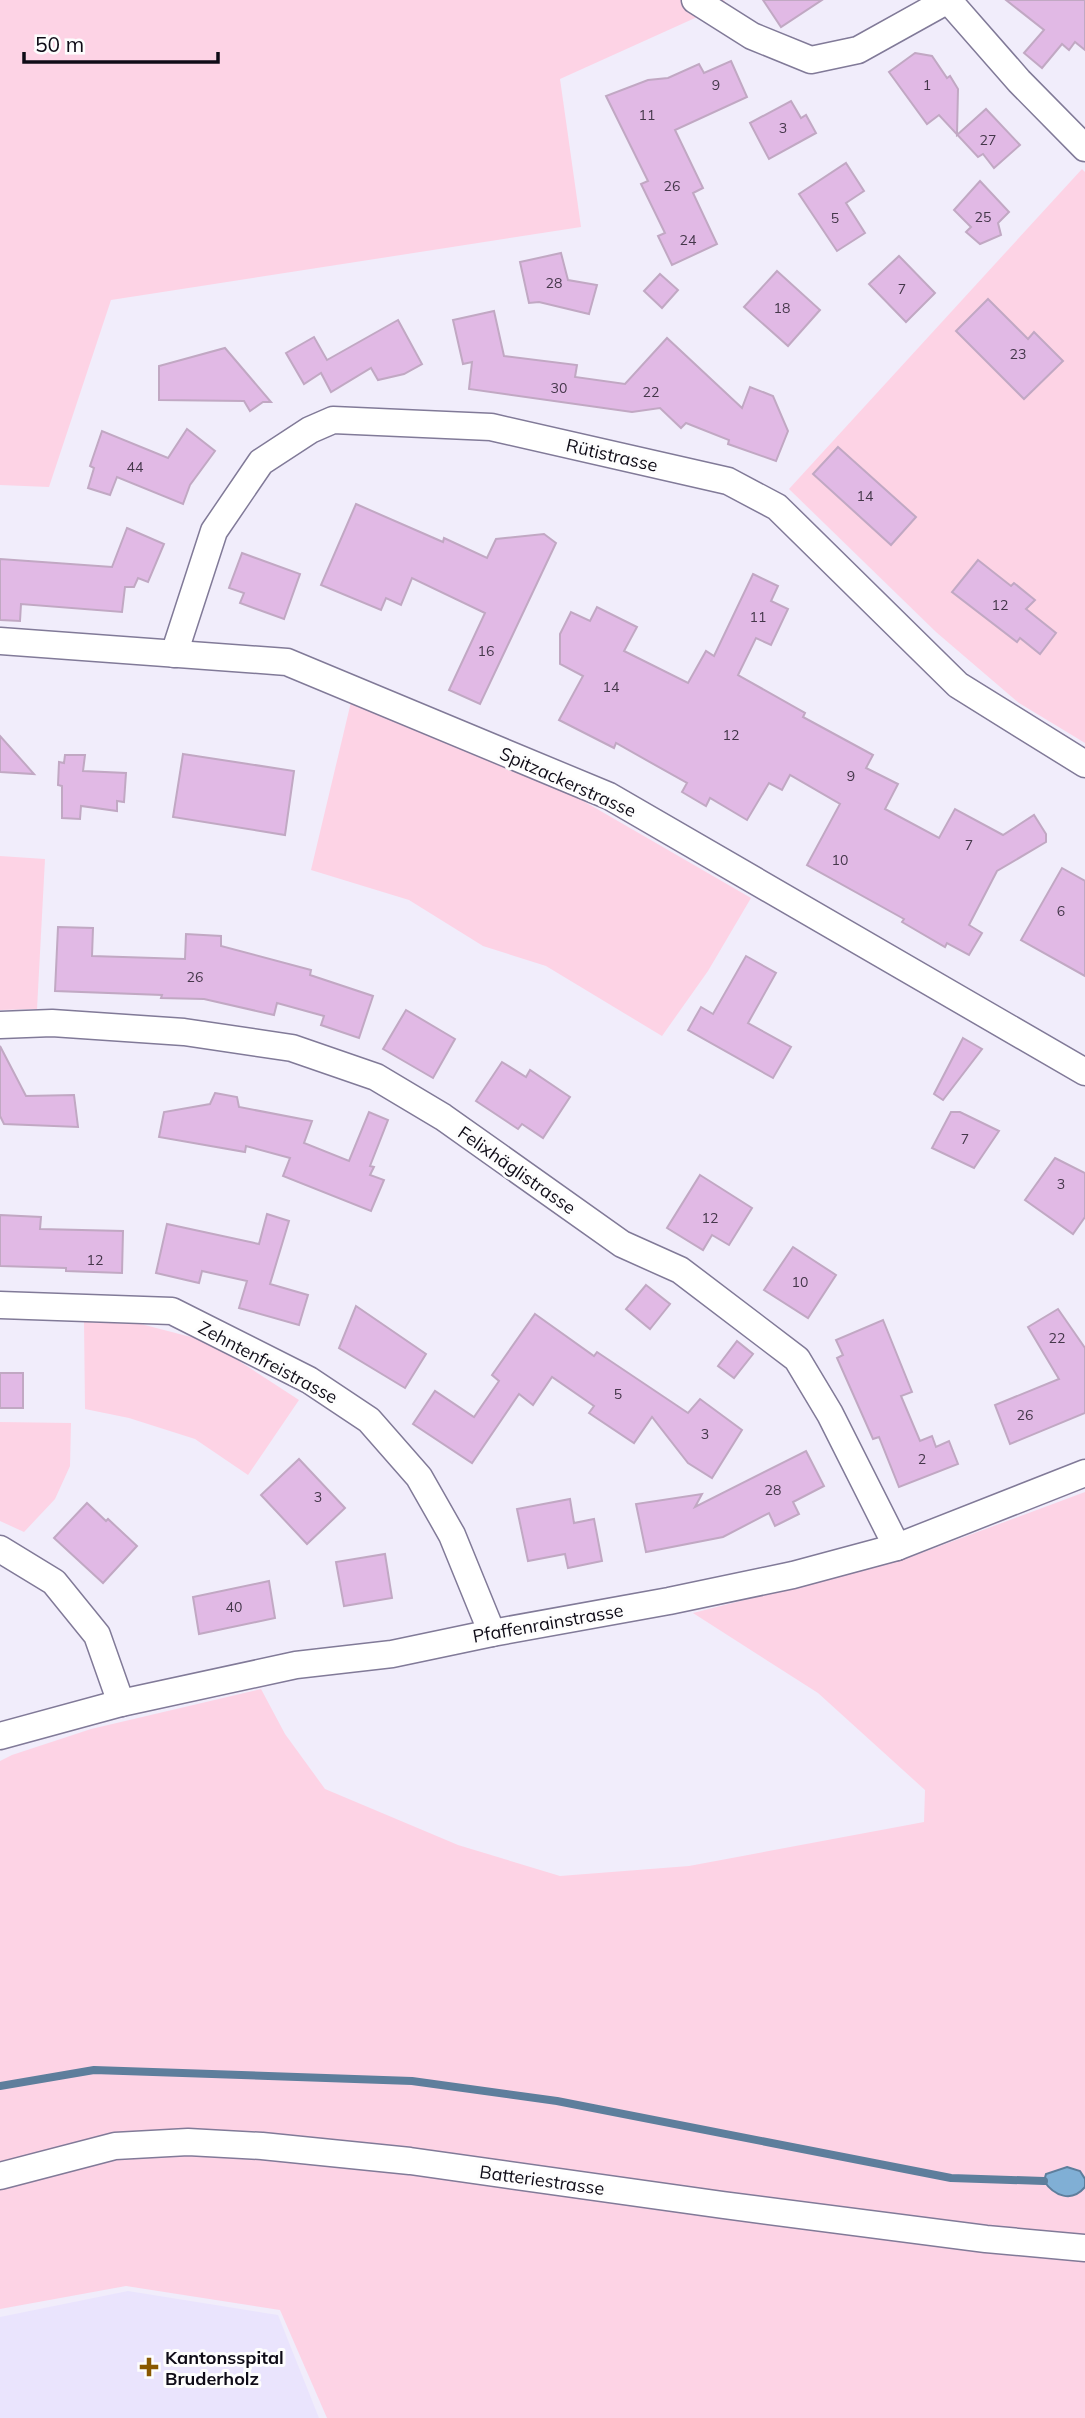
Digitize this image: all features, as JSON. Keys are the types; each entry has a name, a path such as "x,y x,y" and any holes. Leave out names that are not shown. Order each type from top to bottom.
{"street":[{"path":"695,1 752,36 811,60 858,50 948,0 1018,81 1085,148"},
{"name":"Rütistrasse","path":"174,654 214,531 261,462 310,430 333,420 491,427 728,481 777,507 958,685 1085,764"},
{"name":"Spitzackerstrasse","path":"0,641 287,662 609,796 1085,1072"},
{"name":"Felixhäglistrasse","path":"0,1025 52,1023 184,1031 292,1048 376,1077 443,1117 622,1244 680,1270 797,1359 830,1414 897,1547"},
{"name":"Zehntenfreistrasse","path":"0,1305 172,1311 309,1380 369,1420 419,1477 452,1535 492,1633"},
{"name":"Pfaffenrainstrasse","path":"0,1736 121,1703 296,1665 392,1654 793,1575 897,1547 1085,1473"},
{"path":"0,1549 54,1582 97,1635 121,1703"},
{"name":"Batteriestrasse","path":"0,2176 115,2146 188,2142 262,2146 410,2161 723,2206 986,2239 1085,2248"}],"shaded area":[{"path":"0,0 724,0 726,4 560,79 581,227 111,300 49,487 0,485"},
{"path":"1082,169 1085,172 1085,743 1019,703 936,632 789,489"},
{"path":"351,702 528,769 751,898 708,971 662,1036 546,966 483,946 409,900 311,870"},
{"path":"0,856 45,859 37,1009 0,1010"},
{"path":"84,1322 141,1324 210,1342 299,1400 248,1475 195,1439 129,1418 85,1409"},
{"path":"0,1422 71,1423 70,1466 55,1499 24,1532 0,1521"},
{"path":"1085,1492 1085,2418 327,2418 280,2310 126,2286 0,2309 0,1761 91,1729 261,1689 285,1734 325,1789 458,1845 560,1876 689,1866 924,1822 925,1790 818,1693 693,1613 905,1559"},
{"name":"Kantonsspital Bruderholz","path":"128,2291 278,2315 319,2418 0,2418 0,2317"}],"water":[{"path":"1067,2167 1080,2171 1085,2179 1085,2187 1075,2195 1063,2196 1053,2191 1044,2181 1046,2174"}],"building":[{"path":"763,0 822,0 781,27"},
{"path":"1006,0 1085,0 1085,50 1075,42 1069,50 1062,44 1042,68 1024,53 1044,30"},
{"path":"915,53 932,56 958,89 957,134 939,115 927,124 889,72"},
{"path":"731,61 747,97 675,130 703,188 693,193 717,244 672,265 658,236 665,233 641,184 648,181 606,96 648,80 668,78 699,64 704,73"},
{"path":"791,101 801,118 806,115 816,133 769,159 750,123"},
{"path":"986,109 1020,145 994,168 983,154 978,157 957,135"},
{"path":"846,163 864,191 846,203 865,233 837,251 799,194"},
{"path":"980,181 1009,212 998,223 1001,235 980,244 966,232 971,227 954,210"},
{"path":"561,253 568,280 597,285 589,314 539,302 529,303 520,262"},
{"path":"899,256 935,293 906,322 869,284"},
{"path":"777,271 820,310 788,346 744,307"},
{"path":"660,274 678,290 662,308 644,291"},
{"path":"988,299 1028,339 1034,332 1063,361 1024,399 956,331"},
{"path":"494,311 504,356 577,365 575,377 625,384 667,338 742,408 750,387 773,396 788,431 776,461 728,444 729,440 686,423 681,428 660,408 632,412 469,389 472,362 463,364 453,320"},
{"path":"398,320 422,364 404,374 378,380 371,368 331,392 321,373 304,384 286,353 314,337 327,360"},
{"path":"225,348 271,402 263,402 250,411 244,401 159,400 159,366"},
{"path":"187,429 215,451 190,485 183,504 117,477 110,495 88,488 94,468 90,466 102,431 168,458"},
{"path":"838,447 916,517 891,545 813,474"},
{"path":"356,504 443,542 444,538 487,558 496,539 544,534 556,543 480,704 449,690 485,613 412,578 401,605 386,598 381,610 321,585"},
{"path":"127,528 164,544 148,582 138,578 134,587 125,587 122,612 21,604 20,621 0,620 0,559 112,567"},
{"path":"242,553 300,574 284,619 240,603 244,593 229,588"},
{"path":"978,560 1011,586 1014,583 1035,600 1026,609 1056,633 1040,654 1020,638 1017,642 952,592"},
{"path":"753,574 778,586 771,601 788,609 771,645 756,638 738,675 805,713 803,717 873,755 866,768 898,784 885,809 939,838 955,809 1003,835 1034,815 1046,834 1046,842 997,871 969,925 982,933 969,955 947,943 945,947 902,922 904,919 807,865 840,804 790,775 782,790 769,783 747,820 710,798 706,806 682,792 687,783 616,743 614,748 559,720 583,676 560,664 560,634 571,612 590,621 597,607 637,627 624,651 688,683 706,651 714,656"},
{"path":"0,736 34,774 0,772"},
{"path":"183,754 294,771 285,835 173,817"},
{"path":"65,755 85,755 83,771 126,773 124,802 117,801 117,811 81,806 80,819 62,818 62,786 58,785 59,762 64,763"},
{"path":"1062,868 1085,881 1085,976 1021,940"},
{"path":"58,927 93,928 92,956 185,959 186,934 221,936 221,946 311,970 310,975 373,996 359,1038 321,1025 324,1016 277,1003 274,1015 204,999 55,991"},
{"path":"746,956 776,973 748,1023 791,1047 773,1078 688,1030 701,1007 713,1014"},
{"path":"406,1010 455,1039 433,1078 383,1049"},
{"path":"963,1038 982,1049 943,1100 934,1094"},
{"path":"0,1046 26,1096 74,1095 78,1127 4,1124 0,1116"},
{"path":"502,1062 526,1077 530,1070 570,1097 543,1138 522,1124 518,1129 476,1101"},
{"path":"215,1093 237,1097 239,1107 312,1121 304,1143 349,1161 369,1112 388,1120 370,1166 374,1167 370,1175 384,1180 371,1211 283,1176 290,1158 246,1146 245,1152 159,1137 164,1112 210,1104"},
{"path":"951,1112 960,1112 999,1131 974,1168 932,1148"},
{"path":"1055,1158 1085,1173 1085,1217 1073,1234 1025,1200"},
{"path":"700,1175 752,1208 729,1245 712,1235 703,1250 667,1228"},
{"path":"267,1214 289,1221 270,1284 308,1295 299,1325 239,1308 247,1281 202,1271 199,1283 156,1273 167,1224 259,1244"},
{"path":"0,1215 41,1217 40,1229 123,1231 122,1273 0,1266"},
{"path":"793,1247 836,1275 808,1318 764,1290"},
{"path":"646,1285 670,1304 650,1329 626,1309"},
{"path":"356,1306 426,1354 405,1388 339,1348"},
{"path":"1058,1309 1085,1348 1085,1413 1010,1444 995,1405 1059,1379 1028,1327"},
{"path":"535,1314 594,1356 597,1352 688,1413 700,1399 742,1430 712,1478 688,1463 652,1417 634,1443 589,1413 594,1406 552,1377 533,1405 519,1394 472,1463 413,1424 435,1391 474,1417 499,1381 492,1375"},
{"path":"883,1320 912,1392 901,1396 920,1441 932,1436 936,1447 949,1441 958,1464 899,1487 879,1437 873,1439 837,1358 843,1355 836,1340"},
{"path":"737,1341 753,1354 734,1378 718,1366"},
{"path":"0,1373 23,1373 23,1408 0,1408"},
{"path":"806,1451 824,1486 793,1502 799,1514 775,1526 769,1513 723,1537 646,1552 636,1504 702,1494 695,1507"},
{"path":"299,1459 345,1508 307,1544 261,1495"},
{"path":"570,1499 574,1523 594,1519 602,1561 568,1568 565,1554 528,1561 517,1509"},
{"path":"87,1503 137,1546 103,1583 54,1538"},
{"path":"385,1554 392,1598 344,1606 336,1562"},
{"path":"269,1581 275,1618 199,1634 193,1597"}],"waterway":[{"path":"0,2086 94,2070 412,2081 557,2101 951,2178 1044,2181"}],"place":[{"name":"Kantonsspital Bruderholz","path":"149,2367"}]}
